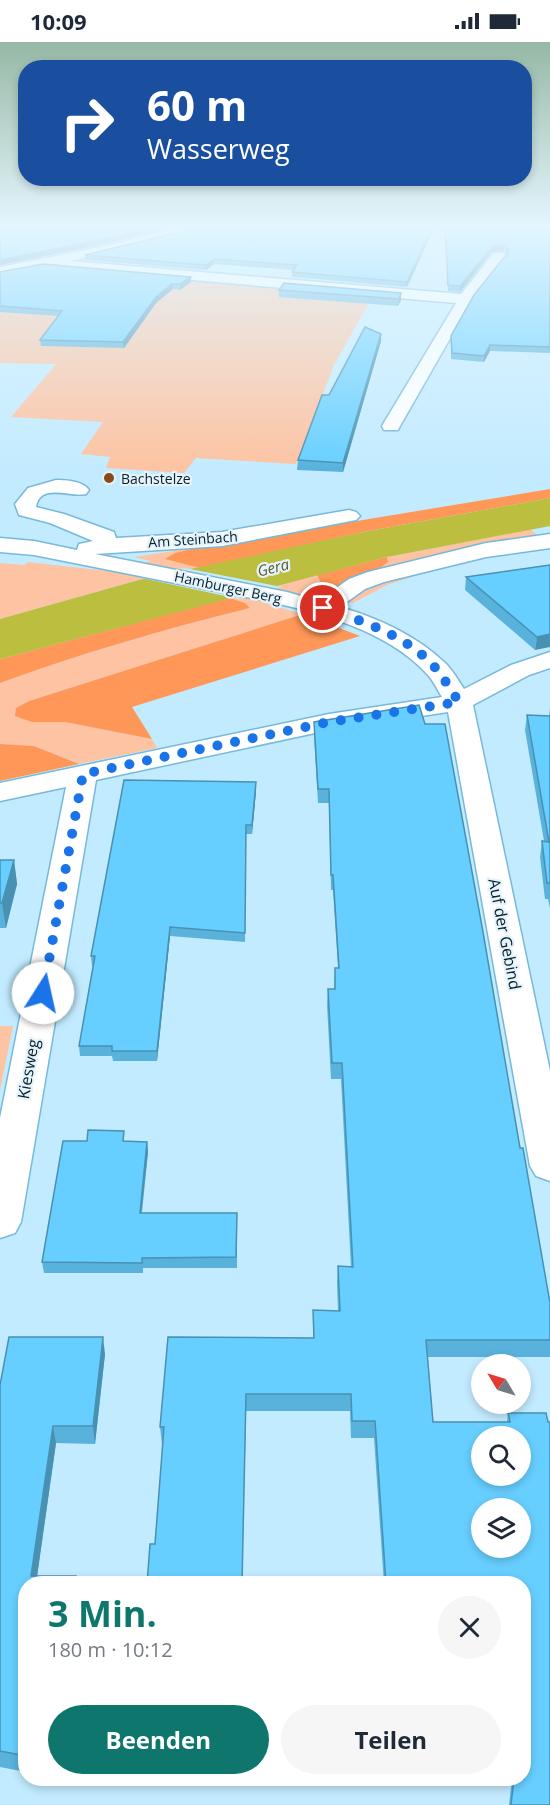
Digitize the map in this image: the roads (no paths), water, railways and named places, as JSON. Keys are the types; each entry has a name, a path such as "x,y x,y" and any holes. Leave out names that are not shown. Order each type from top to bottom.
{"street":[{"path":"391,426 460,306"},
{"path":"79,490 69,486 42,488 30,496 25,504 26,510 57,518 106,537 102,545"},
{"name":"Am Steinbach","path":"74,556 86,549 102,545 222,539 349,516"},
{"path":"323,608 350,588 376,577 486,550 550,541"},
{"name":"Hamburger Berg","path":"0,545 34,548 128,566 323,608 379,628 409,646 436,669 459,702"},
{"path":"0,792 329,722 459,702 520,670 550,660"},
{"name":"Auf der Gebind","path":"459,702 550,1166"},
{"name":"Kiesweg","path":"0,1222 83,774"}],"water":[{"name":"Gera","path":"550,498 550,526 387,557 0,659 0,619 139,580 363,532"}],"place":[{"name":"Bachstelze","path":"109,478"}]}
